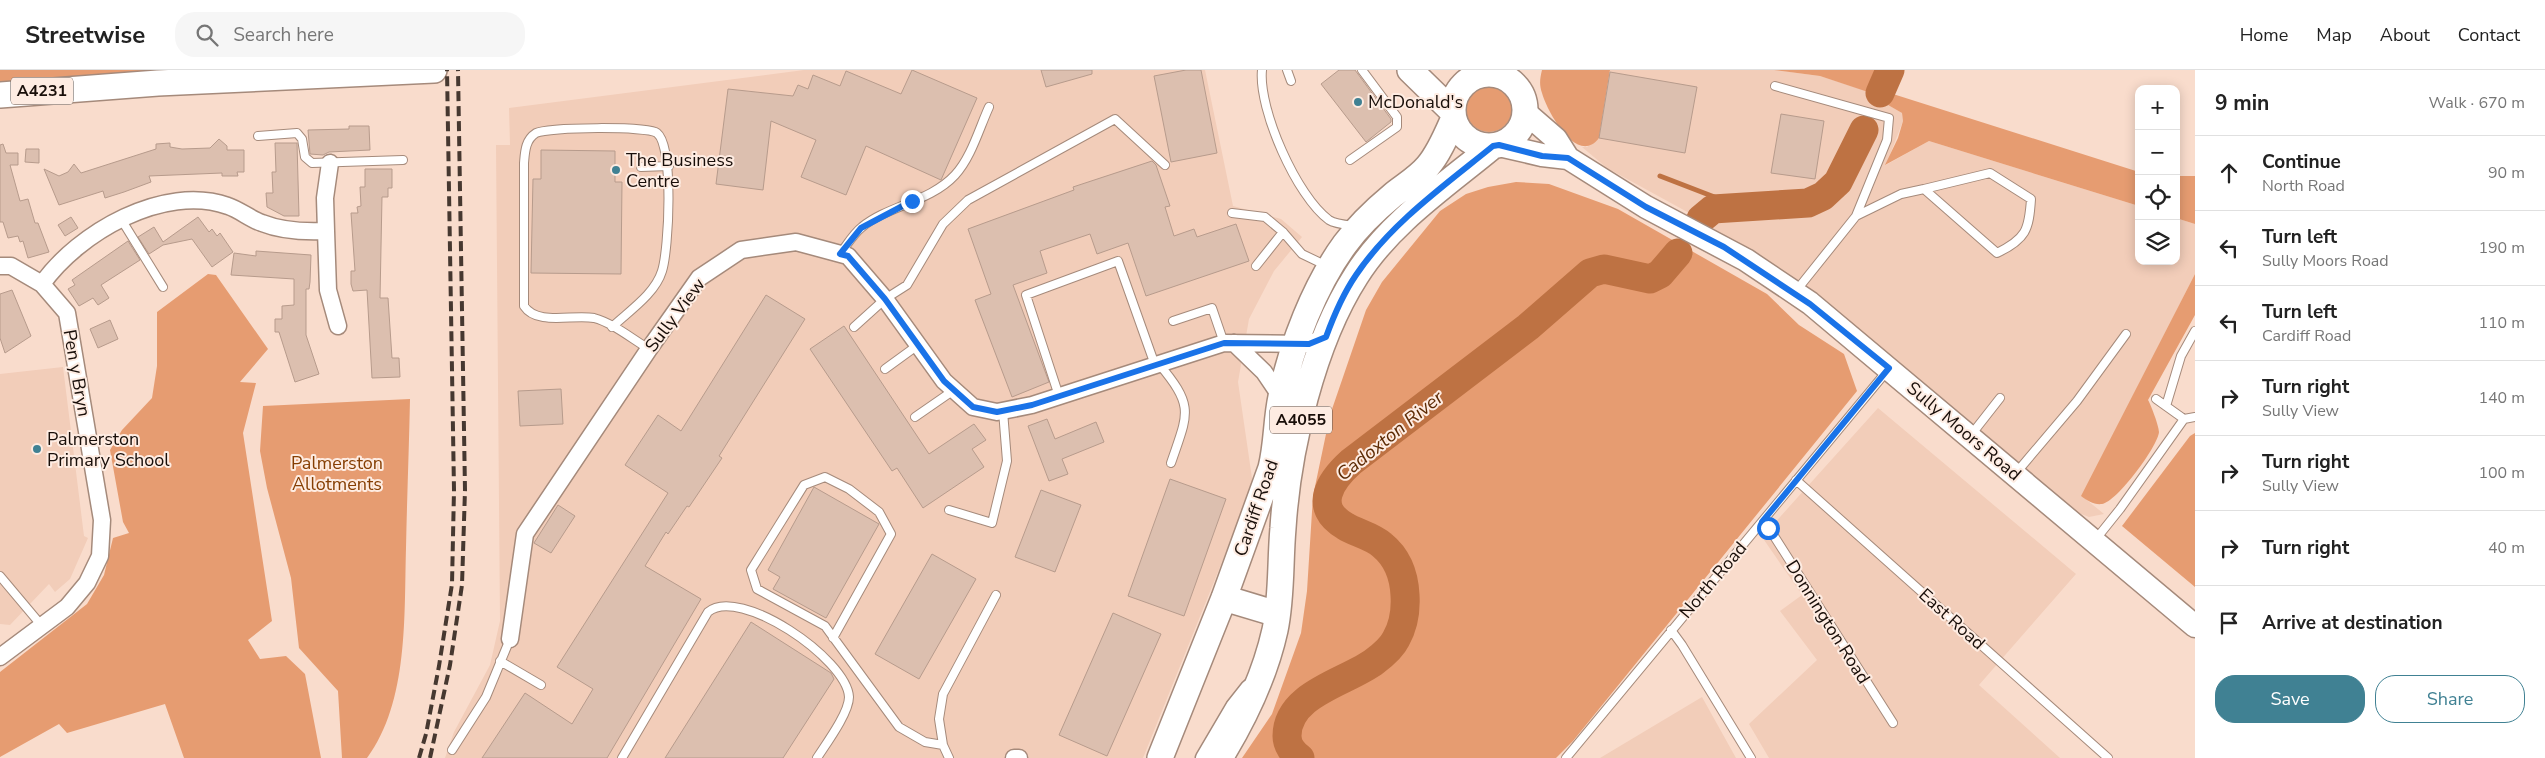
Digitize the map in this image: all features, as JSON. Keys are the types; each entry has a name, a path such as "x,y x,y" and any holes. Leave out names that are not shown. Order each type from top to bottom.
{"main road":[{"name":"A4231","path":"0,95 158,83 426,70"},
{"path":"1410,70 1453,116 1457,128 1469,141 1484,146 1496,146 1518,132 1531,70"},
{"path":"1453,116 1457,92 1463,84 1487,72 1511,80 1524,103"},
{"name":"Sully Moors Road","path":"1524,103 1556,139 1568,158 1646,207 1746,260 1795,293 1889,368 2195,626"},
{"name":"Cardiff Road","path":"1160,758 1224,598 1275,453 1281,397 1295,344 1331,268 1358,227 1377,208 1427,168 1436,156 1453,116"},
{"name":"Cardiff Road","path":"1220,758 1237,730 1262,673 1271,644 1277,614 1284,515 1294,454 1312,379 1334,315 1357,274 1381,245 1429,198 1496,146"},
{"name":"Sully Moors Road","path":"1496,146 1542,156 1568,158"},
{"path":"1224,598 1277,614"}],"street":[{"path":"330,163 325,198 328,290 338,326"},
{"path":"0,266 11,266 42,284 68,253 121,219 133,213 163,204 192,200 227,206 263,224 302,232 326,231"},
{"name":"Sully View","path":"510,639 525,534 699,278 741,250 796,242 848,256 885,299 944,381 973,407 997,412 1059,396 1229,343 1309,344 1326,337"},
{"name":"Pen y Bryn","path":"0,657 67,607 87,583 100,556 102,520 67,314 42,284"},
{"path":"1229,343 1264,372 1281,397"},
{"path":"1204,758 1234,706 1262,673"},
{"path":"1014,758 1019,758"}],"lane":[{"path":"1262,70 1262,86 1271,126 1309,200 1330,221 1358,227"},
{"path":"1287,70 1291,81"},
{"path":"1350,160 1397,127 1397,117 1362,70"},
{"path":"1775,86 1889,118 1887,140 1856,216 1795,293"},
{"path":"840,254 861,228 872,220 937,189 955,175 964,163 989,107"},
{"path":"854,327 885,299 907,285 943,224 968,200 1115,119 1165,166"},
{"path":"612,327 653,289 662,271 669,166 663,139 650,129 561,128 543,131 530,139 526,147 523,186 524,306 528,313 538,316 594,318 649,349"},
{"path":"258,136 296,133 302,140 305,157 312,163 403,160"},
{"path":"641,167 669,166"},
{"path":"1856,216 1901,194 1924,188 1990,173 2031,199 2029,226 2013,245 1997,253 1924,188"},
{"path":"1232,213 1265,217 1283,232 1302,254 1331,268"},
{"path":"121,219 163,287"},
{"path":"1256,266 1283,232"},
{"path":"1059,396 1026,295 1118,261 1157,364 1178,387 1186,411 1172,463"},
{"path":"1172,321 1212,308 1229,343"},
{"path":"2166,406 2181,356 2195,331"},
{"path":"2014,474 2078,401 2126,334"},
{"path":"885,369 918,345"},
{"name":"North Road","path":"1566,758 1889,368"},
{"path":"915,417 954,390"},
{"path":"1970,436 2000,398"},
{"path":"2156,399 2184,419"},
{"path":"949,510 992,523 1007,461 1003,411"},
{"path":"2094,541 2120,509 2184,419 2195,417"},
{"path":"833,638 891,534 878,512 849,489 825,477 804,485 751,570 757,589 825,626 833,638 898,727 926,742 943,745"},
{"name":"East Road","path":"1796,480 2108,758"},
{"name":"Donnington Road","path":"1762,522 1774,536 1893,723"},
{"path":"0,576 42,626"},
{"path":"949,758 943,745 939,719 943,694 996,595"},
{"path":"622,758 708,612 714,607 724,605 752,610 797,635 827,660 846,686 849,697 846,710 817,758"},
{"path":"1671,630 1751,758"},
{"path":"452,750 486,697 510,639"},
{"path":"500,661 541,684"}],"shaded area":[{"path":"804,70 1205,70 1233,206 1281,219 1302,237 1274,271 1249,319 1238,382 1253,485 1143,758 445,758 454,732 490,665 500,621 496,145 510,145 509,108"},
{"path":"1610,70 1774,70 1820,76 1891,99 1888,105 1902,113 1903,121 1886,165 1929,141 2135,205 2135,265 2180,265 2180,219 2195,224 2195,274 2082,496 2104,514 2089,517 2071,510 1808,292 1691,214 1607,168 1582,147 1587,147 1599,138"},
{"name":"Palmerston Primary School","path":"63,367 84,536 88,538 70,579 55,592 49,584 10,625 0,624 0,374"},
{"path":"1878,408 2076,574 1979,685 2060,758 1769,758 1749,724 1817,660 1780,611 1802,595 1762,537"},
{"path":"1702,697 1736,758 1600,758"}],"green space":[{"path":"0,70 235,70 0,84"},
{"path":"1542,70 1610,70 1599,138 1590,145 1582,146 1573,141 1556,123 1541,90"},
{"path":"1774,70 1886,70 1874,94 1820,76"},
{"path":"1489,86 1502,90 1508,96 1512,109 1508,122 1502,128 1489,132 1476,128 1470,122 1466,109 1470,96 1476,90"},
{"path":"1893,94 2135,171 2135,205 1929,141 1885,165 1898,138 1903,121 1902,113 1888,105"},
{"path":"2180,176 2195,176 2195,224 2180,219"},
{"path":"1516,182 1549,184 1618,209 1767,294 1799,325 1844,354 1857,391 1573,741 1556,758 1242,758 1272,714 1301,633 1307,591 1313,496 1330,415 1366,310 1382,282 1440,211 1466,194 1488,187"},
{"path":"208,274 216,275 268,349 240,382 256,383 243,433 272,621 248,640 260,659 286,656 305,674 321,758 184,758 165,704 67,733 59,724 0,757 0,672 87,604 104,575 113,538 129,533 123,522 110,450 122,430 152,398 157,366 157,312"},
{"path":"2195,274 2195,315 2148,400 2159,429 2157,439 2136,472 2117,494 2102,504 2091,502 2081,496"},
{"name":"Palmerston Allotments","path":"410,399 404,629 402,657 397,684 391,711 381,736 367,758 342,758 338,691 299,648 291,578 267,488 260,451 263,406"},
{"path":"2195,433 2195,587 2122,526 2190,436"}],"building":[{"path":"912,70 977,98 941,180 866,146 846,195 801,177 816,140 771,121 763,190 716,184 728,89 793,96 798,85 808,89 813,75 840,86 846,71 901,94"},
{"path":"1041,70 1092,70 1092,74 1046,87"},
{"path":"1186,70 1201,70 1217,153 1171,162 1154,76"},
{"name":"McDonald's","path":"1339,70 1355,70 1391,119 1391,122 1366,142 1321,84"},
{"path":"1610,72 1697,87 1685,153 1599,138"},
{"path":"1781,114 1824,121 1815,179 1771,173"},
{"path":"349,126 369,126 370,150 329,152 323,155 310,154 308,130 349,129"},
{"path":"219,139 227,146 227,150 244,150 244,172 237,172 238,176 222,176 222,173 149,176 151,182 124,192 105,198 103,191 59,205 44,169 59,176 68,172 74,164 81,173 156,149 156,144 170,143 170,147 182,149 210,148"},
{"path":"275,143 297,143 299,216 284,216 267,207 266,193 273,193 272,172 276,172"},
{"path":"3,144 6,153 18,153 18,165 10,165 20,201 28,199 35,223 38,223 49,252 28,258 23,241 20,242 18,236 8,238 3,222 0,222 0,145"},
{"path":"26,149 39,149 39,163 25,162"},
{"path":"541,150 615,151 615,182 622,182 621,274 531,273 533,179 541,179"},
{"path":"1152,161 1156,165 1170,206 1165,207 1174,236 1194,229 1197,237 1236,224 1249,261 1146,296 1128,243 1097,254 1090,234 1040,251 1047,273 1013,285 1049,382 1012,397 975,300 991,294 968,229 1074,190 1073,187"},
{"path":"365,169 392,169 392,188 388,188 388,197 382,197 380,298 388,298 392,358 399,358 400,377 372,378 367,290 353,291 351,284 351,271 355,271 351,213 358,213 357,207 361,206 360,187 365,187"},
{"path":"71,217 78,228 65,236 58,225"},
{"path":"198,217 209,232 212,229 217,236 220,233 233,252 212,267 192,239 163,245 149,254 138,237 154,227 163,242"},
{"path":"128,241 140,260 101,285 109,298 98,305 93,298 79,306 68,289 75,285 72,280"},
{"path":"256,251 311,255 309,289 306,289 306,335 319,374 295,382 279,332 275,332 275,319 282,319 282,306 294,305 294,279 231,275 234,253 256,256"},
{"path":"12,290 31,336 5,353 0,338 0,294"},
{"path":"766,295 805,319 719,456 722,458 689,507 687,506 668,534 666,532 645,566 701,599 607,758 482,758 525,693 572,724 593,689 557,667 668,493 625,465 658,415 681,431"},
{"path":"110,320 118,339 98,348 90,329"},
{"path":"844,326 929,454 974,424 986,440 972,449 984,467 923,508 897,468 892,471 810,349"},
{"path":"561,389 563,424 520,426 518,391"},
{"path":"1047,419 1055,439 1096,422 1104,442 1062,459 1068,474 1049,481 1028,426"},
{"path":"1170,479 1226,499 1184,616 1128,596"},
{"path":"814,487 879,524 826,618 773,589 780,577 768,570"},
{"path":"1041,490 1081,505 1055,572 1015,557"},
{"path":"558,505 575,516 551,553 534,543"},
{"path":"932,554 976,579 919,679 875,654"},
{"path":"1113,613 1161,634 1107,756 1059,735"},
{"path":"751,622 831,673 834,679 783,758 665,758"}],"waterway":[{"name":"Cadoxton River","path":"1880,93 1890,70"},
{"name":"Cadoxton River","path":"1701,219 1713,209 1808,203 1823,196 1838,182 1864,130"},
{"path":"1660,176 1743,208"},
{"name":"Cadoxton River","path":"1300,758 1288,743 1287,736 1290,721 1297,709 1321,690 1363,668 1384,654 1399,634 1405,612 1403,581 1399,567 1392,555 1378,542 1345,526 1335,519 1329,511 1328,494 1337,477 1351,462 1528,327 1590,273 1604,269 1650,279 1660,274 1678,253"}],"railway":[{"path":"419,758 426,734 439,666 452,584 454,490 447,70"},
{"path":"430,758 450,665 462,585 465,490 458,70"}],"place":[{"name":"McDonald's","path":"1358,102"},
{"name":"The Business Centre","path":"616,170"},
{"name":"Palmerston Primary School","path":"37,449"}],"route":[{"path":"912,201 872,220 861,228 840,254 848,256 885,299 944,381 973,407 997,412 1032,405 1224,343 1309,344 1326,337 1344,295 1357,274 1381,245 1429,198 1493,146 1499,145 1542,156 1568,158 1646,207 1724,247 1774,278 1829,318 1889,368 1762,522 1768,528"}]}
